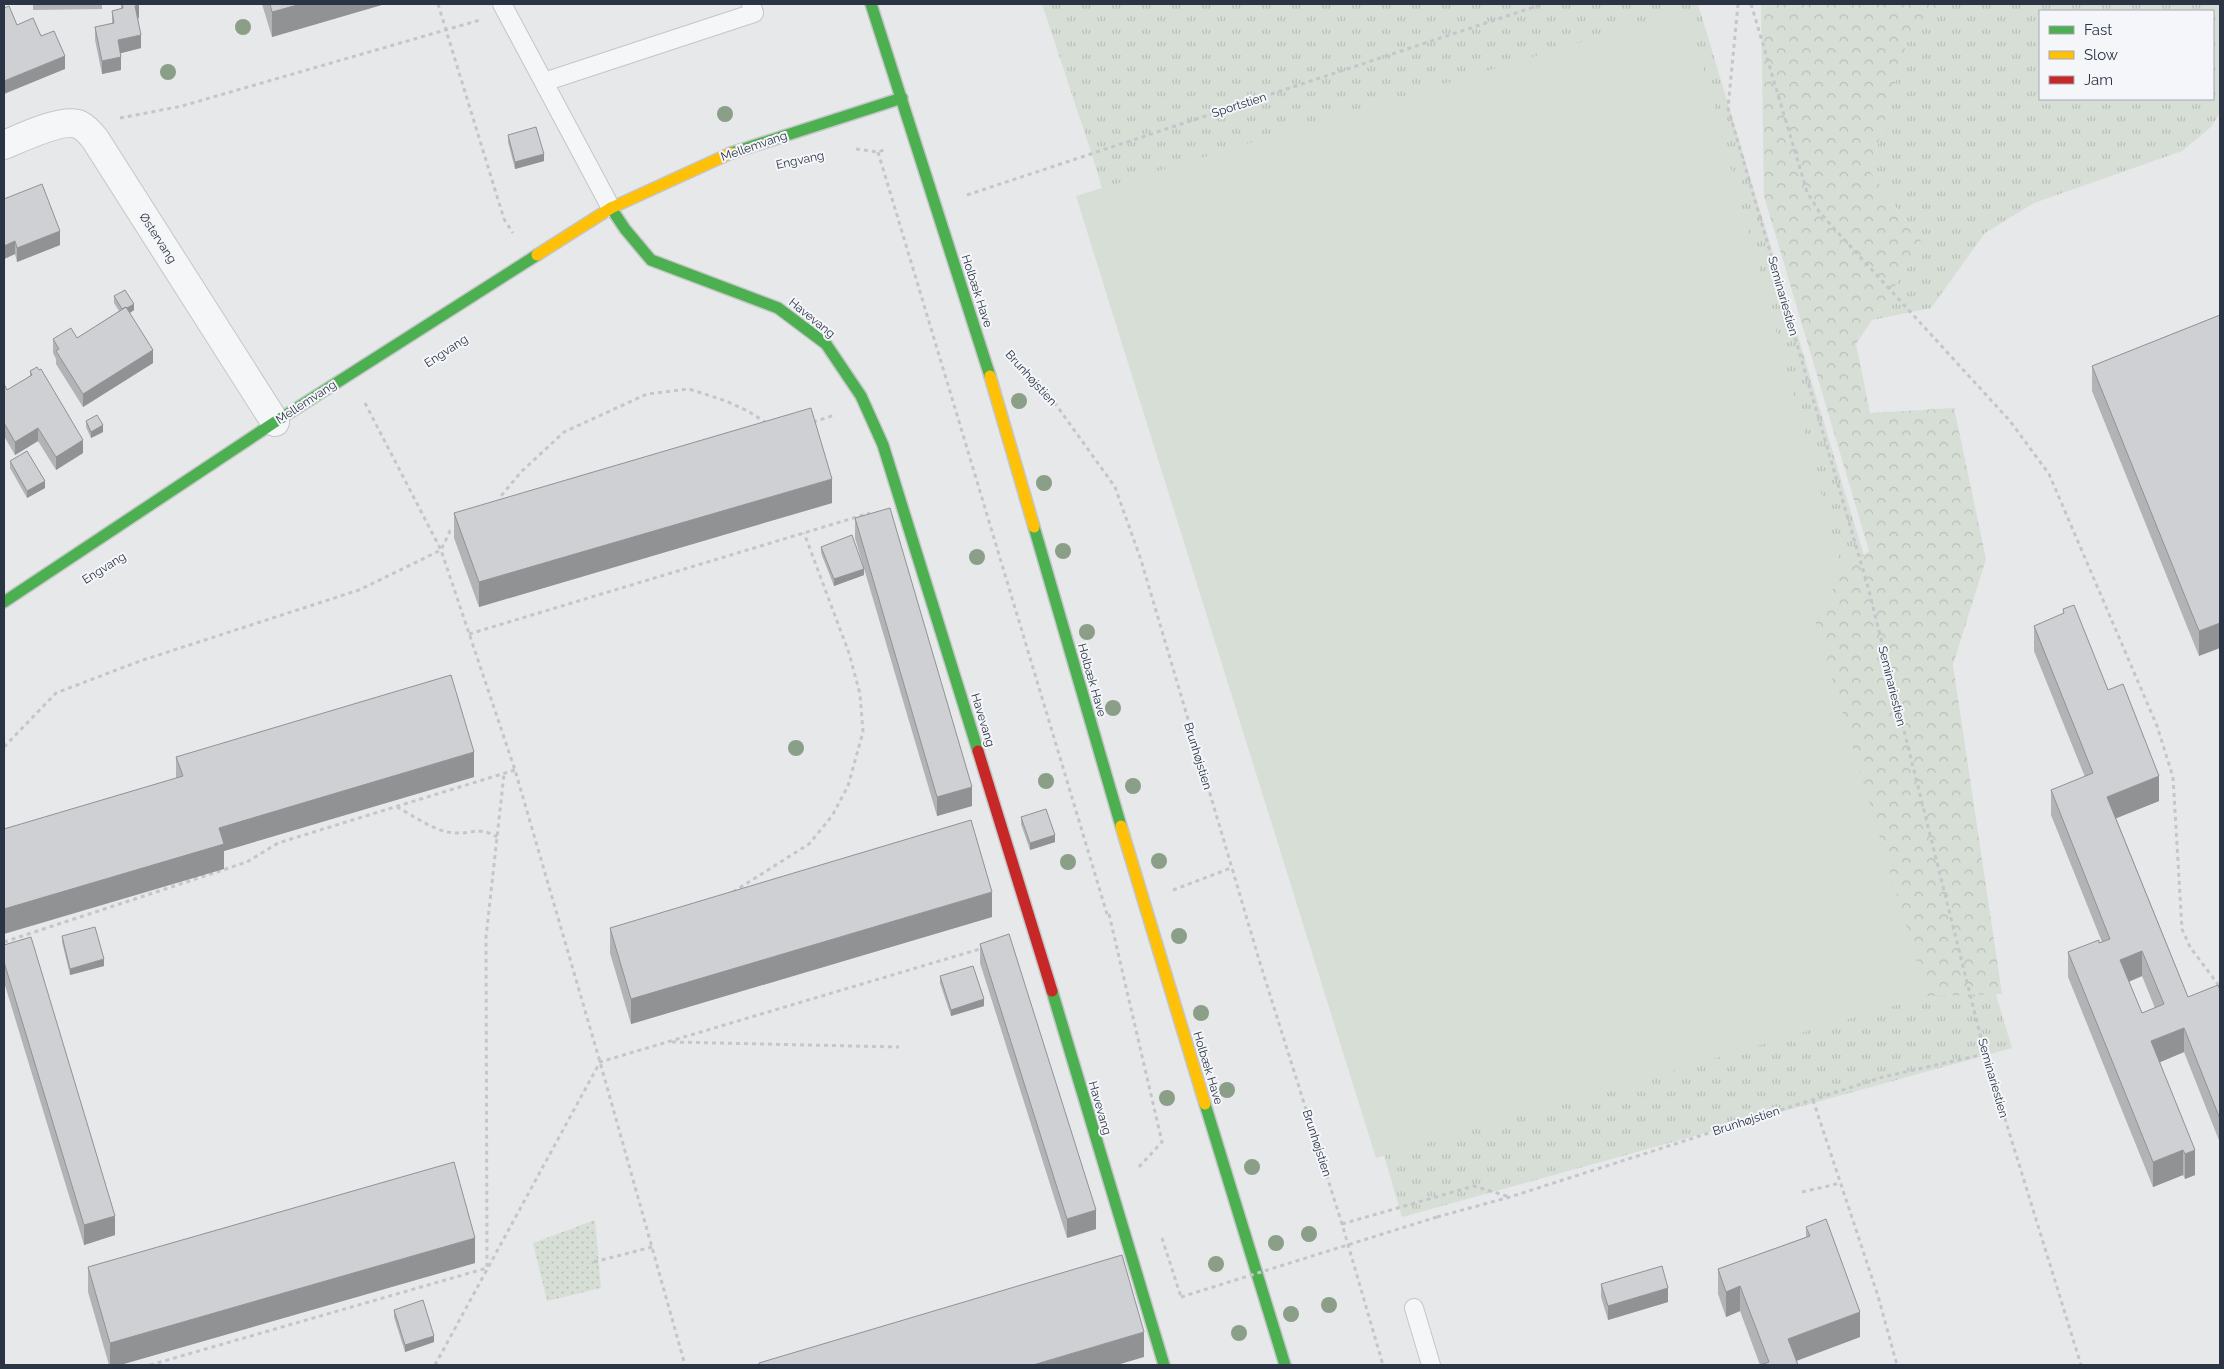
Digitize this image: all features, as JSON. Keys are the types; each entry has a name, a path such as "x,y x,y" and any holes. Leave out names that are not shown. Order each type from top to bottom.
{"street":[{"name":"Holbæk Have","path":"871,4 978,336 1143,901 1285,1365"},
{"name":"Mellemvang","path":"4,602 275,422 611,208 723,156 902,98"},
{"path":"4,145 67,122 80,125"},
{"name":"Østervang","path":"80,125 95,139 275,422"},
{"name":"Havevang","path":"611,208 625,229 651,260 778,308 826,344 862,396 884,445 1027,909 1164,1365"}],"lane":[{"path":"544,82 754,13 751,4"},
{"path":"504,8 611,208"},
{"path":"1414,1308 1431,1365"}],"path":[{"path":"438,4 504,220 530,259"},
{"name":"Sportstien","path":"935,206 1543,4"},
{"name":"Seminariestien","path":"1738,4 1728,108 1868,587 1984,1054 2081,1365"},
{"path":"1751,4 1807,192 1820,213 2010,421 2049,474 2157,726 2173,777 2182,929 2190,947 2220,987"},
{"path":"80,125 182,106 446,30 504,8"},
{"path":"848,150 858,149 878,152 916,142"},
{"path":"878,152 1108,914"},
{"name":"Brunhøjstien","path":"1020,365 1047,392 1115,487 1140,560 1260,963 1342,1224 1383,1365"},
{"path":"346,377 365,403 441,550 515,770 600,1062 685,1365"},
{"path":"496,508 501,496 521,472 564,432 647,394 689,390 726,401 748,411 771,425"},
{"path":"803,424 832,418 862,396"},
{"path":"357,408 373,398"},
{"path":"469,634 902,503"},
{"path":"4,747 56,693 140,661 359,590 441,550 450,531 465,527"},
{"path":"732,892 809,844 832,816 848,786 863,732 860,694 849,653 804,533"},
{"path":"4,942 247,862 278,843 515,770"},
{"path":"487,1268 486,937 504,774"},
{"path":"397,806 438,829 454,833 485,830 497,837"},
{"path":"435,1365 600,1062 987,947"},
{"path":"668,1042 899,1047"},
{"name":"Brunhøjstien","path":"1181,1297 1436,1217 1510,1197 1883,1077 1984,1054"},
{"path":"1814,1100 1878,1296 1897,1365"},
{"path":"1802,1192 1841,1183"},
{"path":"1342,1224 1474,1186 1510,1197"},
{"path":"594,1262 652,1247"},
{"path":"150,1365 487,1268"}],"green space":[{"path":"1042,4 1698,4 2012,1048 1402,1217 1094,161"},
{"path":"1761,4 1948,4 1907,42 1870,172 1923,244 1856,344 1870,413 1954,408 1986,559 1953,665 2002,994 1927,996 1815,621 1843,571 1869,551 1764,196"},
{"path":"1948,4 2220,4 2220,113 2211,127 2182,151 2034,203 1985,233 1931,308 1872,320 1923,244 1870,172 1907,42"},
{"path":"1687,10 1843,571 1815,621 1927,996 1376,1158 1076,196"},
{"path":"595,1220 601,1288 547,1301 533,1243"}],"building":[{"path":"122,4 139,4 135,6 141,35 118,40 121,57 102,61 95,27 114,23 112,11 123,8"},
{"path":"270,4 301,4 272,12"},
{"path":"9,6 17,25 33,18 41,36 54,31 65,56 4,81 4,8"},
{"path":"536,127 544,154 515,162 508,135"},
{"path":"42,184 60,231 17,248 15,241 4,246 4,199"},
{"path":"125,290 134,304 122,309 114,296"},
{"path":"126,307 153,350 83,394 56,351 59,349 53,339 71,328 77,338"},
{"path":"2220,315 2220,623 2199,631 2092,366"},
{"path":"37,367 39,370 41,369 83,440 56,457 38,428 15,442 4,423 4,384 7,390 32,375 30,371"},
{"path":"811,408 832,479 479,582 454,513"},
{"path":"97,415 103,425 91,432 86,421"},
{"path":"27,451 45,481 27,491 10,461"},
{"path":"890,508 972,787 937,797 855,518"},
{"path":"852,535 864,569 834,579 821,547"},
{"path":"2074,605 2108,690 2123,684 2159,776 2107,797 2188,997 2218,985 2220,990 2220,1119 2184,1028 2151,1041 2195,1150 2185,1154 2183,1150 2153,1162 2068,952 2099,940 2099,943 2110,939 2051,790 2093,773 2034,626 2064,613 2063,609","holes":["2142,951 2164,1004 2142,1013 2120,960"]},
{"path":"451,675 474,752 219,828 224,844 4,909 4,829 183,776 176,757"},
{"path":"1046,809 1055,835 1030,843 1021,817"},
{"path":"971,820 992,892 631,999 610,928"},
{"path":"95,927 104,959 70,969 62,936"},
{"path":"1009,934 1096,1210 1067,1219 980,944"},
{"path":"31,937 115,1216 84,1225 4,962 4,945"},
{"path":"973,966 984,999 951,1010 940,976"},
{"path":"454,1162 475,1238 110,1343 88,1267"},
{"path":"1826,1219 1860,1312 1788,1339 1798,1365 1760,1365 1769,1362 1740,1286 1726,1292 1718,1269 1810,1236 1806,1227"},
{"path":"1122,1255 1144,1332 1033,1365 759,1365 759,1363"},
{"path":"1662,1266 1668,1288 1608,1306 1601,1284"},
{"path":"423,1300 434,1336 405,1345 394,1310"}],"traffic: fast":[{"path":"871,4 990,376"},
{"path":"731,153 902,98"},
{"path":"611,208 625,229 651,260 778,308 826,344 861,396 883,445 978,751"},
{"path":"4,602 275,422 537,255"},
{"path":"1034,527 1121,826"},
{"path":"1052,991 1164,1365"},
{"path":"1205,1104 1285,1365"}],"traffic: slow":[{"path":"537,255 611,208 731,153"},
{"path":"990,376 1034,527"},
{"path":"1121,826 1205,1104"}],"traffic: jam":[{"path":"978,751 1052,991"}]}
